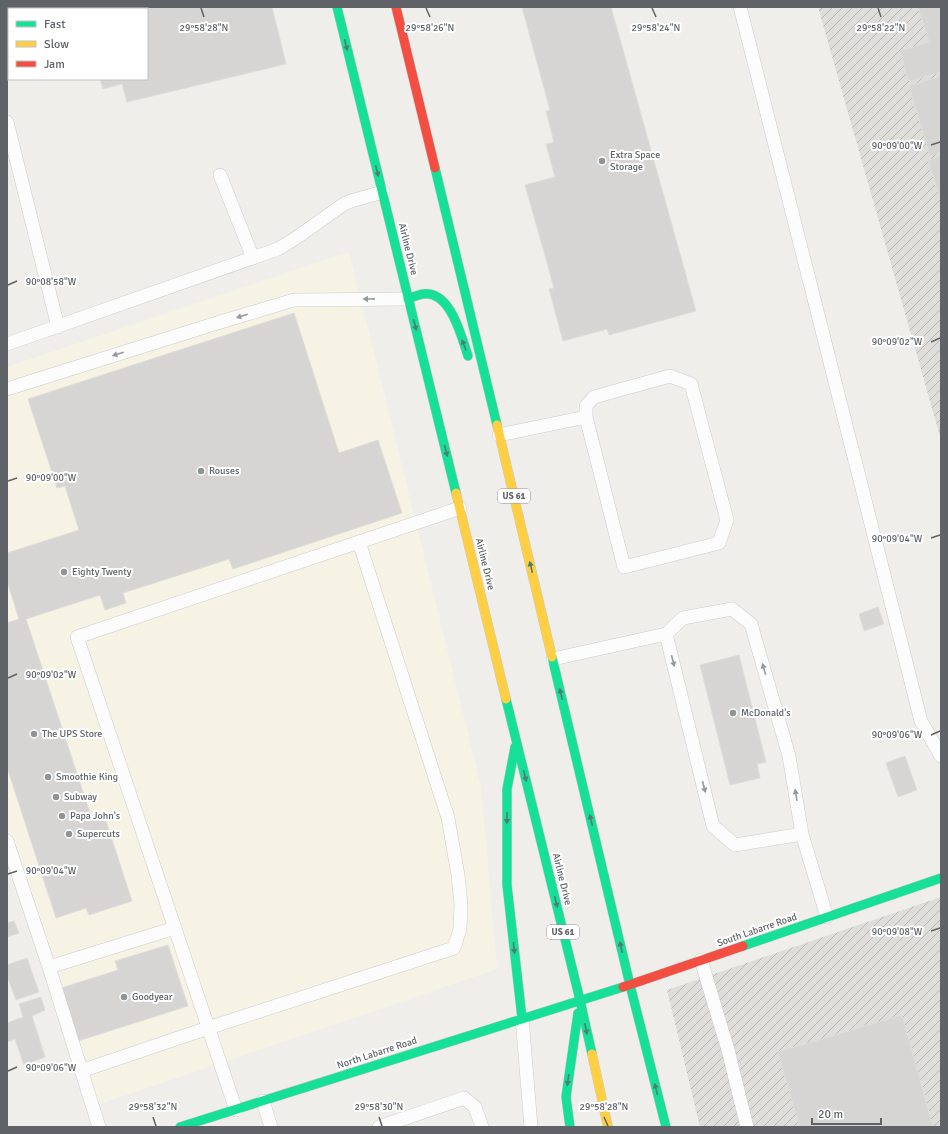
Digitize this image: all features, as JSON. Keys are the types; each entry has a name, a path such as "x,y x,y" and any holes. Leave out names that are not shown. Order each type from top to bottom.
{"main road":[{"name":"Airline Drive","path":"337,7 580,1000 608,1127"},
{"name":"US 61","path":"396,7 630,985 666,1127"},
{"path":"408,299 424,294 433,295 442,300 453,316 472,367"},
{"path":"478,381 501,441"},
{"path":"516,738 507,789 507,885 522,1018"},
{"name":"South Labarre Road","path":"580,1000 630,985 941,878"},
{"path":"570,1127 566,1097 580,1000"},
{"name":"North Labarre Road","path":"180,1127 580,1000"}],"lane":[{"path":"740,7 921,721 941,756"},
{"path":"7,122 58,327"},
{"path":"220,175 253,258"},
{"path":"7,344 278,249 344,204 383,192"},
{"path":"7,389 209,325 294,300 408,299"},
{"path":"670,376 691,384 727,520 719,543 624,567 586,416 586,406 594,397 670,376"},
{"path":"501,441 586,416"},
{"path":"236,1110 77,637 460,508"},
{"path":"81,1072 208,1028 454,948 460,930 460,905 458,875 448,818 359,542"},
{"path":"553,659 666,634 683,618 732,609 751,624 789,756 802,834 827,917"},
{"path":"666,634 713,826 735,846 802,834"},
{"path":"7,841 99,1127"},
{"path":"48,967 175,928"},
{"path":"701,960 728,1050 747,1127"},
{"path":"522,1018 531,1127"},
{"path":"379,1127 464,1098 475,1107 482,1127"},
{"path":"263,1101 272,1127"}],"shaded area":[{"path":"818,7 941,7 941,440"},
{"path":"349,252 481,787 497,969 88,1108 7,862 7,367"},
{"path":"941,897 941,1127 700,1127 667,990"}],"building":[{"path":"272,7 286,64 127,102 122,84 103,89 100,80 148,80 148,8 64,8"},
{"name":"Extra Space Storage","path":"522,7 611,7 696,311 609,335 607,329 563,341 549,289 554,288 525,185 555,177 546,144 554,142 546,111 550,110"},
{"path":"918,7 941,7 941,72 909,81 900,51 929,42"},
{"path":"941,76 941,152 930,156 909,86"},
{"path":"941,156 941,201 928,160"},
{"path":"294,313 339,453 378,440 402,513 233,569 229,559 123,593 126,603 105,610 100,595 26,619 91,816 103,812 132,901 89,915 86,908 56,918 7,767 7,623 19,619 7,581 7,553 79,530 65,486 57,488 28,399"},
{"path":"878,607 884,624 864,631 859,614"},
{"name":"McDonald's","path":"739,655 766,762 757,764 760,778 730,785 700,665"},
{"path":"905,756 917,790 898,797 886,763"},
{"path":"14,921 19,933 7,937 7,923"},
{"name":"Goodyear","path":"168,945 188,1006 78,1041 61,988 118,970 115,961"},
{"path":"27,958 39,992 16,1000 7,976 7,965"},
{"path":"41,997 45,1010 32,1016 45,1057 24,1065 15,1039 7,1042 7,1023 23,1017 19,1004"},
{"path":"902,1015 933,1127 800,1127 778,1052"}],"traffic: fast":[{"path":"337,7 456,493"},
{"path":"435,168 497,425"},
{"path":"408,299 421,294 429,294 444,302 455,319 468,356"},
{"path":"552,657 630,985 666,1127"},
{"path":"506,699 592,1054"},
{"path":"515,747 507,789 507,885 522,1018"},
{"path":"743,946 941,878"},
{"path":"180,1127 623,987"},
{"path":"570,1127 566,1097 578,1013"}],"traffic: slow":[{"path":"497,425 552,657"},
{"path":"456,493 506,699"},
{"path":"592,1054 608,1127"}],"traffic: jam":[{"path":"396,7 435,168"},
{"path":"623,987 743,946"}],"place":[{"name":"Extra Space Storage","path":"602,161"},
{"name":"Rouses","path":"201,471"},
{"name":"Eighty Twenty","path":"64,572"},
{"name":"McDonald's","path":"733,713"},
{"name":"The UPS Store","path":"34,734"},
{"name":"Smoothie King","path":"48,777"},
{"name":"Subway","path":"56,797"},
{"name":"Papa John's","path":"62,816"},
{"name":"Supercuts","path":"69,834"},
{"name":"Goodyear","path":"124,997"}]}
